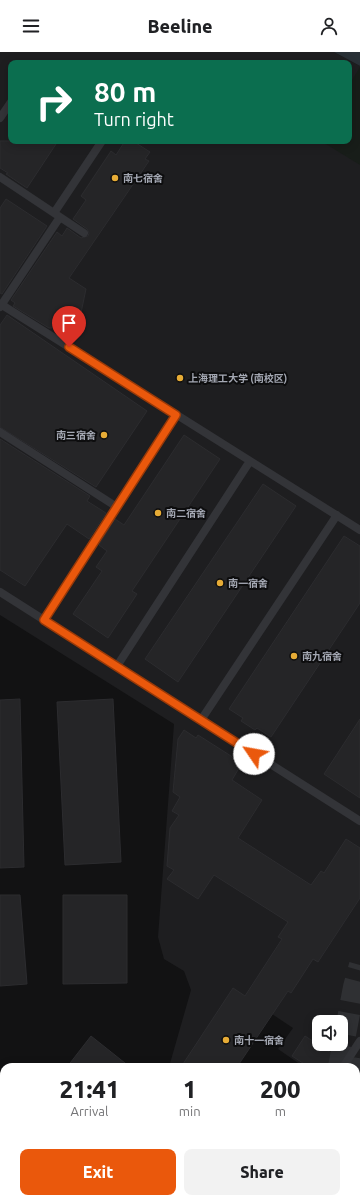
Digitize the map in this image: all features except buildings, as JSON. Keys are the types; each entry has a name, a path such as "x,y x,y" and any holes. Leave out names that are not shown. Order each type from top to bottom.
{"lane":[{"path":"0,118 8,106"},
{"path":"100,144 1,306 360,530"},
{"path":"0,178 84,234"},
{"path":"44,620 176,415"},
{"path":"0,432 117,507"},
{"path":"117,666 250,461"},
{"path":"201,720 337,515"},
{"path":"0,592 360,821"},
{"path":"346,1063 360,1041"}],"shaded area":[{"name":"上海理工大学 (南校区)","path":"0,52 334,52 349,60 8,60 8,144 352,144 352,62 360,66 360,1063 298,1063 278,1049 293,1028 272,1014 240,1063 170,1063 191,990 184,971 164,959 158,937 174,724 0,615"},
{"path":"334,52 360,52 360,66 352,62 352,60 349,60"},
{"path":"360,67 360,165 326,144 352,144 352,80"}],"tunnel":[{"path":"340,1063 354,987 360,965"},
{"path":"359,1063 360,1057"}],"place":[{"name":"南七宿舍","path":"115,178"},
{"name":"上海理工大学 (南校区)","path":"180,378"},
{"name":"南三宿舍","path":"104,435"},
{"name":"南二宿舍","path":"158,513"},
{"name":"南一宿舍","path":"220,583"},
{"name":"南九宿舍","path":"294,656"},
{"name":"南十一宿舍","path":"226,1040"}],"route":[{"path":"69,347 176,415 44,620 254,754"}]}
